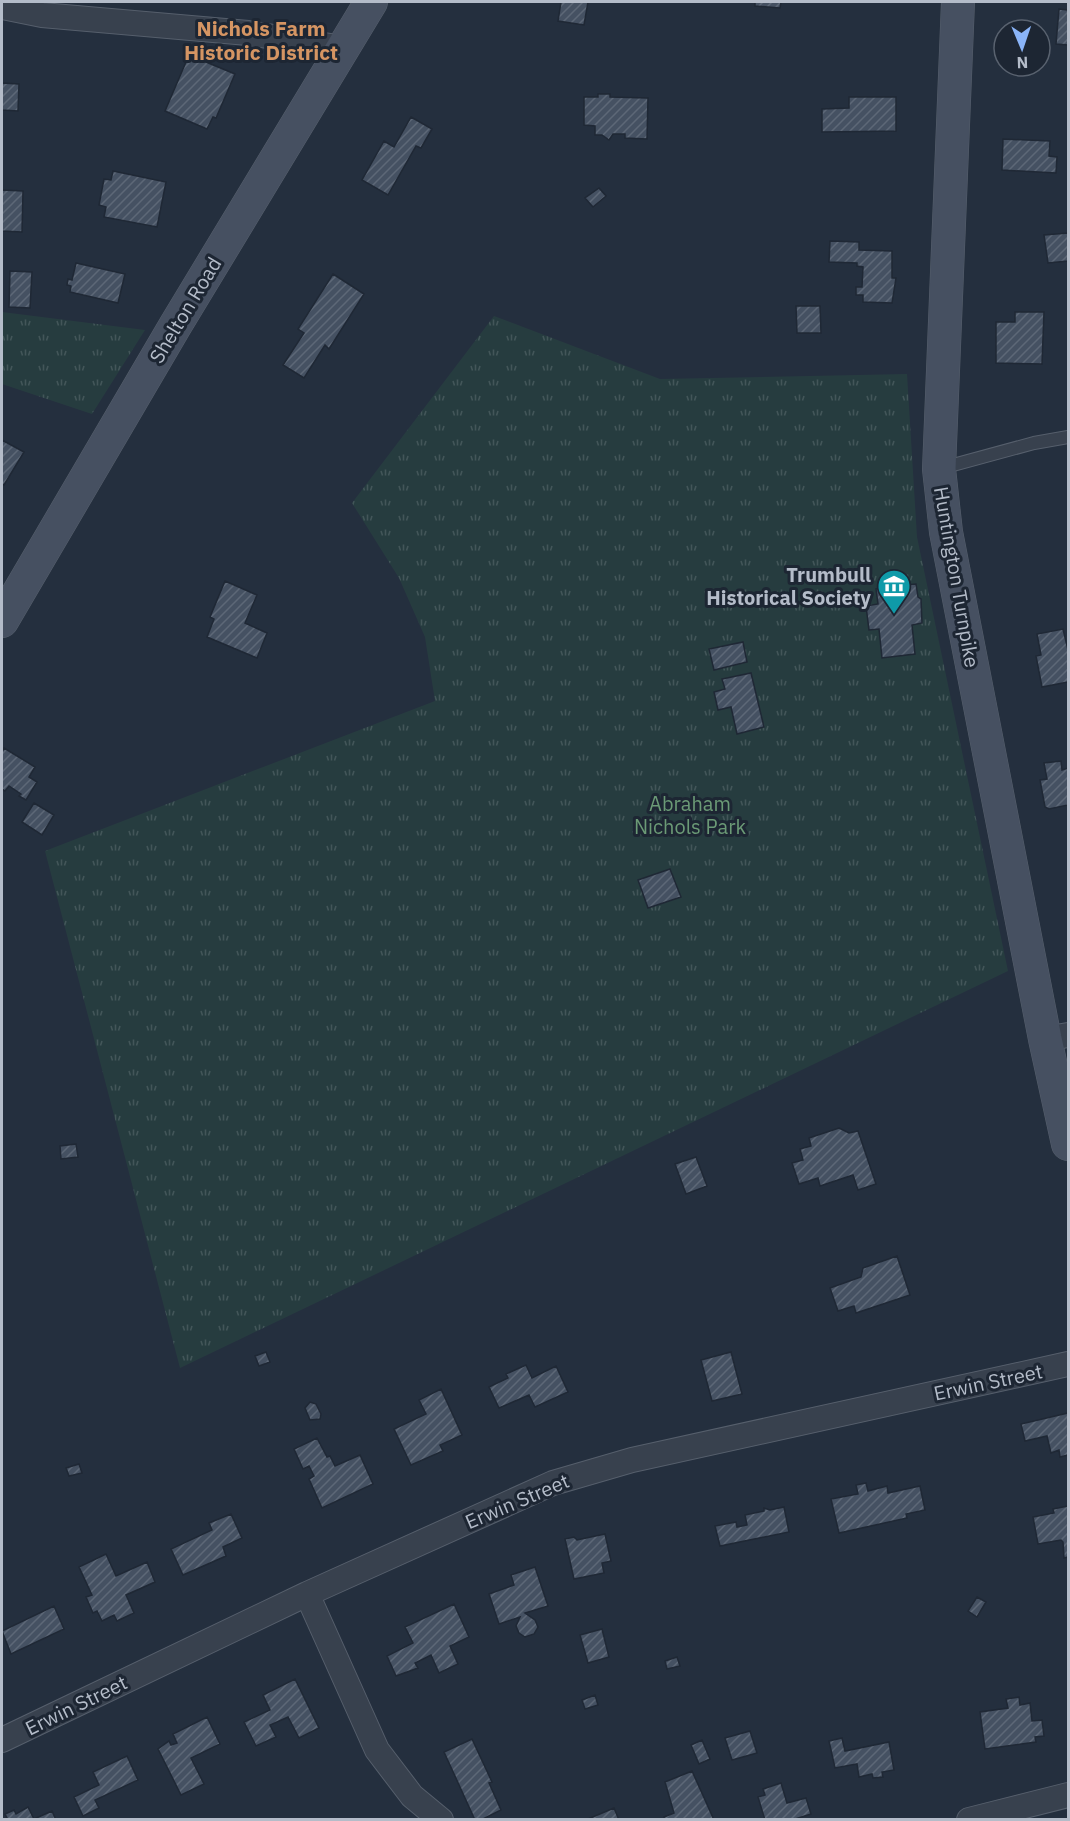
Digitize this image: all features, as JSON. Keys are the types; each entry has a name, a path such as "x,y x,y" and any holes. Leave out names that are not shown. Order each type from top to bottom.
{"main road":[{"name":"Shelton Road","path":"2,621 371,2"},
{"name":"Huntington Turnpike","path":"958,2 939,469 946,532 1057,1037 1068,1144"}],"street":[{"path":"2,7 53,16 248,33 343,48"},
{"name":"Erwin Street","path":"2,1740 307,1594 564,1480 632,1460 1068,1364"},
{"path":"307,1594 377,1749 412,1796 441,1820"},
{"path":"969,1820 1068,1796"}],"lane":[{"path":"939,469 1034,443 1068,437"}],"green space":[{"path":"2,312 145,330 92,414 2,384"},
{"name":"Abraham Nichols Park","path":"494,316 660,379 907,374 917,537 1008,971 180,1368 45,851 435,701 425,637 399,578 352,503"}],"building":[{"path":"561,2 588,2 584,25 558,21"},
{"path":"755,2 781,2 780,8 755,6"},
{"path":"1059,9 1068,10 1068,45 1056,44"},
{"path":"189,55 235,74 216,118 213,117 207,129 165,111"},
{"path":"2,83 19,84 18,111 2,110"},
{"path":"598,94 610,94 610,97 648,98 647,139 625,138 625,134 613,134 609,140 602,135 595,135 595,126 584,125 584,97 598,97"},
{"path":"849,97 896,97 896,131 822,132 822,109 849,108"},
{"path":"411,117 432,129 421,148 416,146 388,195 362,180 384,141 394,147"},
{"path":"1003,139 1050,141 1049,156 1057,157 1056,173 1002,170"},
{"path":"113,171 166,182 157,227 104,217 106,207 99,205 104,179 111,180"},
{"path":"599,188 606,196 593,207 585,198"},
{"path":"2,190 23,191 22,232 2,231"},
{"path":"1068,233 1068,261 1048,263 1044,235"},
{"path":"830,241 859,242 859,250 892,251 892,278 896,278 892,303 863,302 863,295 856,295 856,287 862,287 863,267 857,266 857,263 829,262"},
{"path":"76,263 125,274 118,303 70,292 71,286 67,285 68,279 72,280"},
{"path":"10,271 32,272 30,308 9,307"},
{"path":"333,274 364,294 329,349 325,345 304,378 283,365 304,333 298,329"},
{"path":"796,306 820,306 821,333 797,333"},
{"path":"1015,312 1044,312 1042,364 996,363 996,322 1015,322"},
{"path":"2,440 24,452 4,485 2,484"},
{"name":"Trumbull Historical Society","path":"902,574 903,585 916,584 918,597 921,599 922,623 912,625 915,654 882,658 879,629 869,630 866,606 878,604 876,589 886,588 884,577"},
{"path":"225,581 257,595 245,623 267,633 257,658 207,637 214,619 210,617"},
{"path":"1063,629 1068,650 1068,682 1042,687 1036,656 1041,655 1037,634"},
{"path":"743,642 747,662 714,670 709,649"},
{"path":"751,673 764,727 737,734 731,707 718,710 714,692 725,689 722,679"},
{"path":"4,748 35,767 29,777 37,782 26,800 9,786 5,791 2,789 2,752"},
{"path":"1061,761 1062,770 1068,768 1068,805 1049,809 1045,807 1040,780 1047,779 1044,763"},
{"path":"34,803 54,815 42,835 22,822"},
{"path":"670,869 681,897 648,908 638,880"},
{"path":"839,1128 849,1133 858,1131 876,1184 858,1190 853,1175 820,1186 818,1178 799,1184 792,1163 803,1160 800,1149 811,1146 809,1138"},
{"path":"76,1144 78,1157 61,1159 60,1146"},
{"path":"696,1157 707,1186 686,1194 675,1164"},
{"path":"897,1256 910,1295 856,1313 854,1306 838,1311 830,1288 861,1277 863,1268"},
{"path":"266,1352 270,1362 259,1366 255,1356"},
{"path":"731,1352 742,1394 712,1401 701,1360"},
{"path":"526,1365 532,1378 556,1366 568,1392 535,1407 529,1395 499,1408 489,1387 508,1378 506,1374"},
{"path":"441,1389 462,1435 440,1445 443,1451 411,1465 394,1429 426,1414 419,1400"},
{"path":"310,1402 316,1404 321,1414 320,1419 310,1420 305,1408"},
{"path":"1068,1413 1068,1455 1060,1457 1059,1450 1051,1453 1047,1436 1025,1441 1021,1424"},
{"path":"317,1438 327,1457 330,1456 335,1466 360,1455 373,1484 322,1508 309,1479 314,1476 309,1466 303,1469 294,1449"},
{"path":"79,1464 82,1473 69,1476 66,1468"},
{"path":"866,1483 868,1491 887,1486 888,1493 920,1486 925,1510 906,1514 907,1518 839,1533 831,1499 858,1494 856,1485"},
{"path":"1068,1506 1068,1557 1064,1558 1061,1540 1038,1544 1033,1517 1054,1513 1053,1509"},
{"path":"784,1507 789,1532 720,1546 715,1526 736,1522 737,1527 747,1525 745,1515 764,1511 764,1508 770,1510"},
{"path":"231,1514 242,1538 223,1547 226,1556 183,1575 171,1549 212,1530 209,1523"},
{"path":"605,1534 611,1561 602,1563 604,1573 574,1579 565,1539 574,1537 577,1540"},
{"path":"106,1554 116,1576 147,1562 155,1582 126,1595 134,1613 117,1621 114,1615 102,1621 97,1611 93,1613 86,1597 92,1595 79,1567"},
{"path":"535,1567 548,1606 525,1613 535,1620 538,1627 534,1634 525,1637 519,1633 516,1626 520,1617 499,1624 489,1594 514,1585 511,1575"},
{"path":"977,1597 986,1602 977,1617 968,1611"},
{"path":"454,1604 469,1637 450,1646 458,1664 439,1673 431,1655 415,1663 418,1668 396,1676 387,1656 413,1643 405,1627"},
{"path":"54,1606 64,1629 11,1654 2,1631"},
{"path":"602,1629 609,1657 588,1663 580,1635"},
{"path":"677,1657 680,1666 667,1669 665,1661"},
{"path":"295,1679 319,1728 299,1738 288,1717 270,1725 276,1737 256,1746 244,1722 270,1710 263,1695"},
{"path":"595,1695 598,1705 585,1709 582,1700"},
{"path":"1019,1697 1020,1705 1030,1703 1032,1721 1042,1720 1044,1736 1035,1737 1036,1742 985,1749 980,1712 1008,1708 1006,1699"},
{"path":"207,1717 220,1744 191,1758 204,1784 181,1795 158,1749 169,1741 171,1745 177,1743 173,1734"},
{"path":"750,1731 757,1753 732,1760 725,1738"},
{"path":"842,1738 845,1751 889,1742 894,1770 882,1772 883,1777 873,1778 872,1774 859,1777 857,1764 835,1768 829,1741"},
{"path":"472,1739 492,1782 489,1783 501,1810 481,1820 475,1820 444,1752"},
{"path":"702,1740 710,1759 699,1764 691,1745"},
{"path":"127,1756 138,1780 95,1800 99,1808 83,1816 74,1797 99,1785 93,1772"},
{"path":"692,1771 714,1820 665,1820 664,1817 674,1813 665,1782"},
{"path":"781,1783 787,1803 806,1798 811,1814 792,1820 765,1820 758,1797 765,1795 763,1789"},
{"path":"28,1807 34,1819 52,1811 56,1820 3,1820 7,1818 5,1814 14,1810 16,1814"},
{"path":"614,1808 619,1820 588,1819"}],"place":[{"name":"Trumbull Historical Society","path":"894,615"}],"district":[{"name":"Nichols Farm Historic District","path":"261,40"}]}
